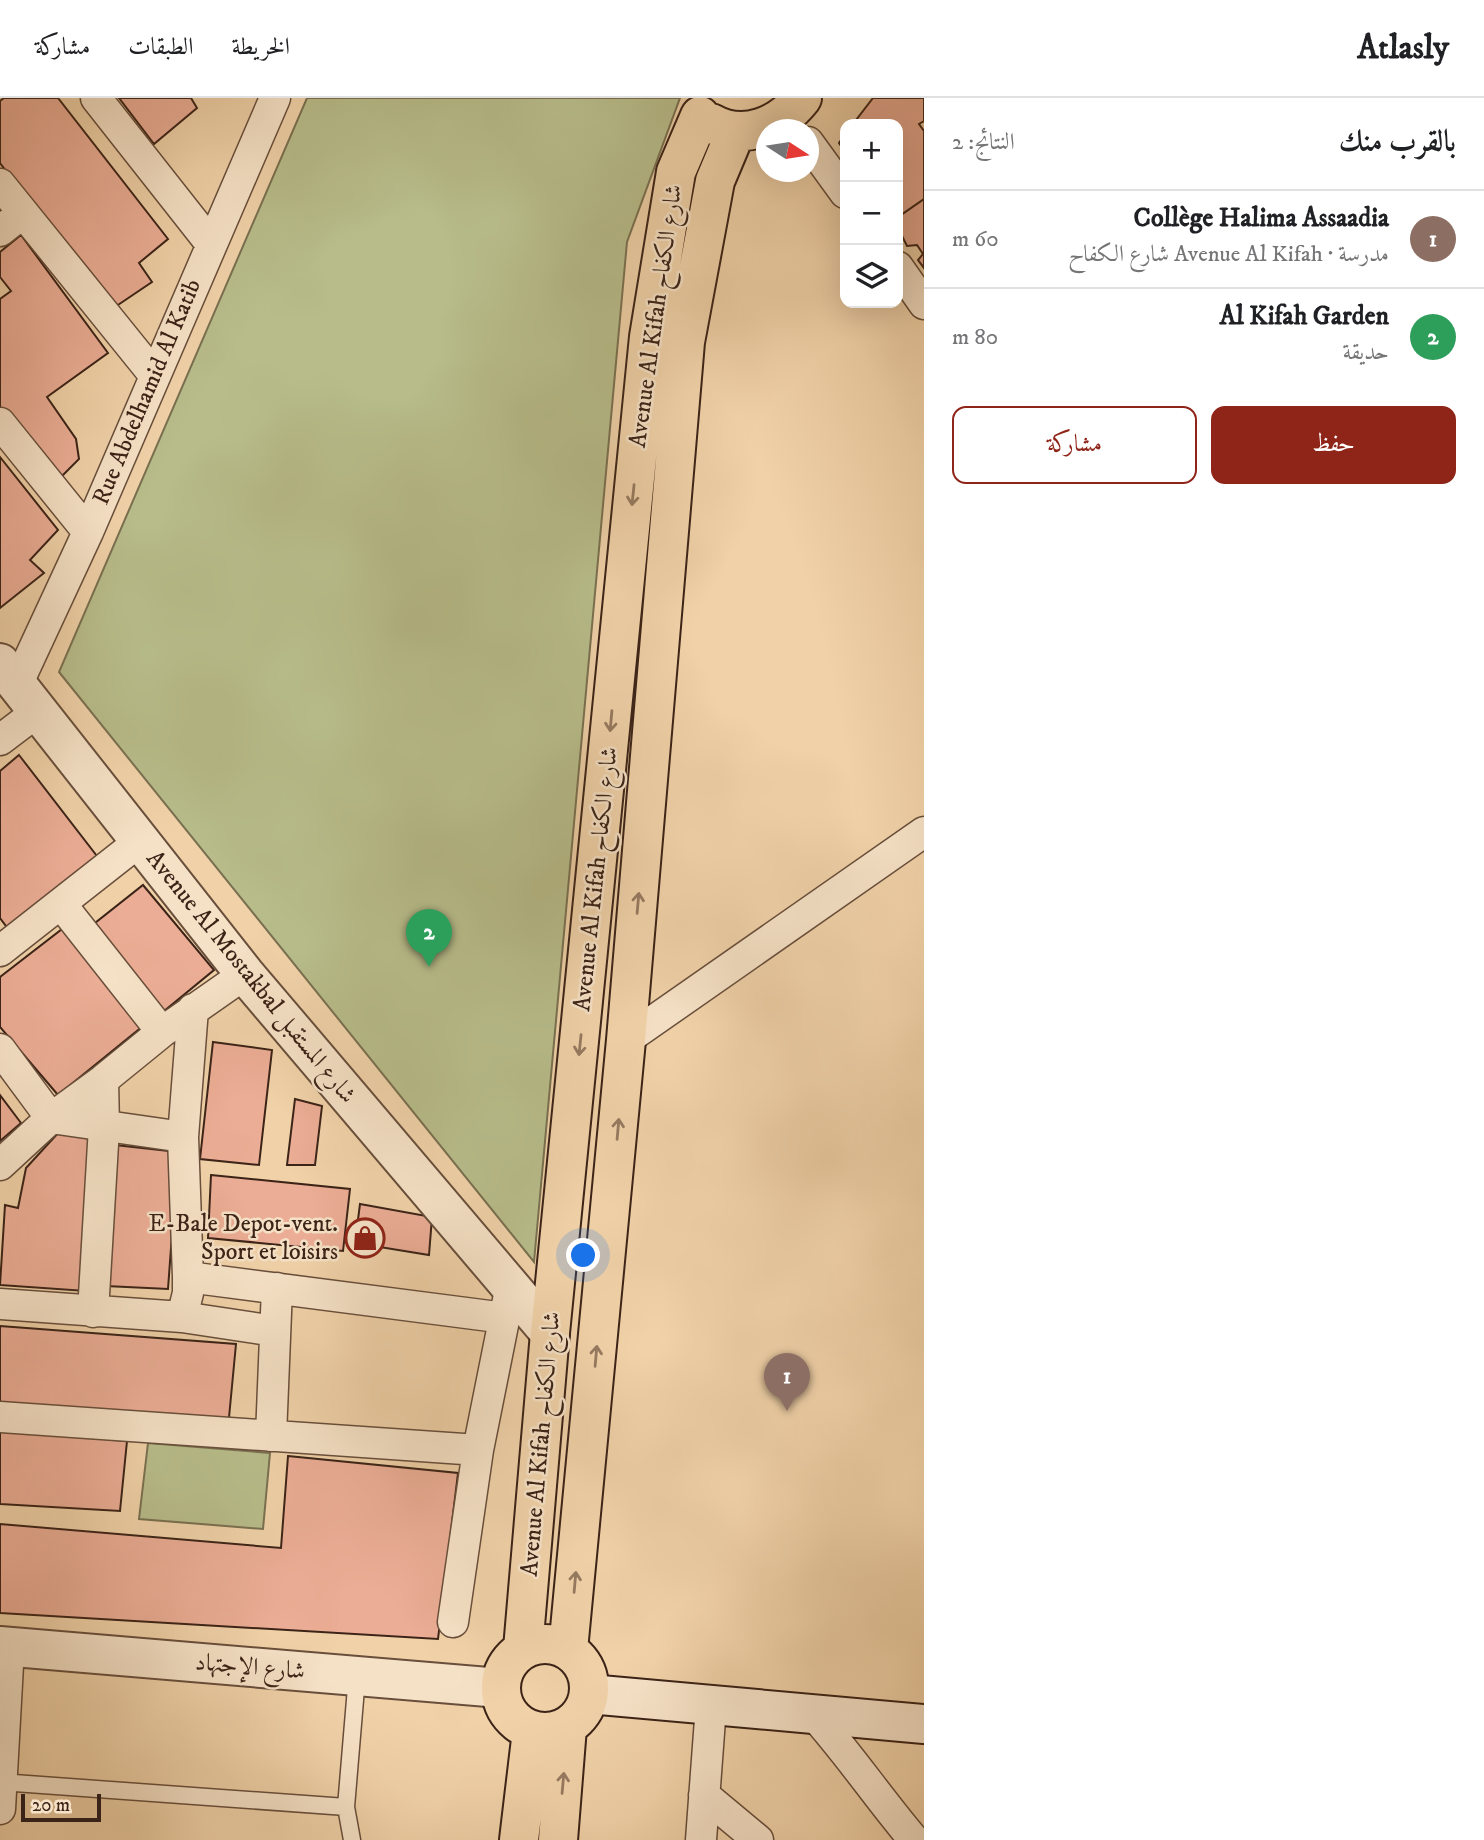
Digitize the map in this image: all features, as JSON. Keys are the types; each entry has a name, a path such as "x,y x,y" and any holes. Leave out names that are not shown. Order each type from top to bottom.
{"main road":[{"path":"692,107 717,126 736,131 756,129"},
{"name":"Avenue Al Kifah شارع الكفاح","path":"523,1649 550,1333 649,337 676,172 692,107"},
{"name":"Avenue Al Kifah شارع الكفاح","path":"568,1650 626,1040 685,342 715,181 736,131"},
{"path":"538,1644 553,1644 568,1650 578,1658 589,1681 589,1695 578,1718 550,1729 519,1725 502,1702 500,1688 507,1665 523,1649 538,1644"},
{"path":"519,1840 550,1729"},
{"path":"550,1729 558,1840"}],"street":[{"path":"96,98 211,244"},
{"name":"Rue Abdelhamid Al Katib","path":"18,687 274,99"},
{"path":"819,152 840,185"},
{"path":"0,184 11,222 155,376"},
{"path":"903,274 924,304"},
{"path":"0,423 88,531"},
{"path":"0,740 18,687"},
{"name":"Avenue Al Mostakbal شارع المستقبل","path":"18,687 508,1302 550,1333"},
{"path":"626,1040 924,832"},
{"path":"0,951 140,841"},
{"path":"61,904 162,1032"},
{"path":"0,1165 51,1118 162,1032 245,974"},
{"path":"182,1317 188,1293 183,1137 193,1009"},
{"path":"0,1049 51,1118 183,1137"},
{"path":"93,1312 103,1080"},
{"path":"453,1622 478,1450 508,1302 558,1262"},
{"path":"188,1277 277,1288 508,1302"},
{"path":"271,1436 277,1288"},
{"path":"0,1304 182,1317 275,1331"},
{"path":"0,1417 478,1450"},
{"path":"1,1791 5,1647"},
{"name":"شارع الإجتهاد","path":"5,1647 500,1688"},
{"path":"589,1695 924,1724"},
{"path":"701,1840 711,1706"},
{"path":"813,1714 843,1747 883,1804 914,1840"},
{"path":"704,1795 758,1840"}],"lane":[{"path":"352,1840 346,1807 357,1676"},
{"path":"1,1791 346,1807"}],"green space":[{"path":"307,98 680,98 627,242 534,1262 59,672"},
{"path":"148,1443 270,1453 263,1529 139,1519"}],"building":[{"path":"4,98 58,98 168,239 139,263 152,282 112,309 0,163 0,101"},
{"path":"119,98 191,98 197,108 154,144"},
{"path":"873,98 924,98 924,121 919,124 924,131 924,199 903,214 903,119 857,119"},
{"path":"924,199 924,268 918,260 923,254 917,245 907,246 903,238 903,214"},
{"path":"21,235 108,353 47,397 76,439 79,459 62,476 36,464 0,416 0,299 11,291 0,277 0,252"},
{"path":"0,457 58,530 30,560 44,573 0,608"},
{"path":"19,755 100,860 9,930 0,918 0,771"},
{"path":"143,885 214,970 158,1016 90,927"},
{"path":"66,926 143,1026 58,1095 0,1027 0,977"},
{"path":"213,1042 272,1050 259,1165 200,1159"},
{"path":"0,1095 21,1123 0,1141"},
{"path":"295,1099 322,1106 315,1165 287,1165"},
{"path":"59,1132 96,1138 86,1291 0,1285 5,1205 18,1208 26,1168"},
{"path":"115,1145 178,1152 168,1289 106,1286"},
{"path":"211,1175 350,1189 343,1251 208,1238"},
{"path":"360,1204 432,1217 429,1255 355,1243"},
{"path":"0,1326 236,1344 228,1428 0,1409"},
{"path":"0,1430 127,1441 120,1511 0,1504"},
{"path":"288,1456 458,1473 438,1639 0,1613 0,1524 281,1548"}],"place":[{"name":"Al Kifah Garden","path":"429,967"},
{"name":"E-Bale Depot-vent. Sport et loisirs","path":"365,1238"},
{"name":"Collège Halima Assaadia","path":"787,1411"}]}
